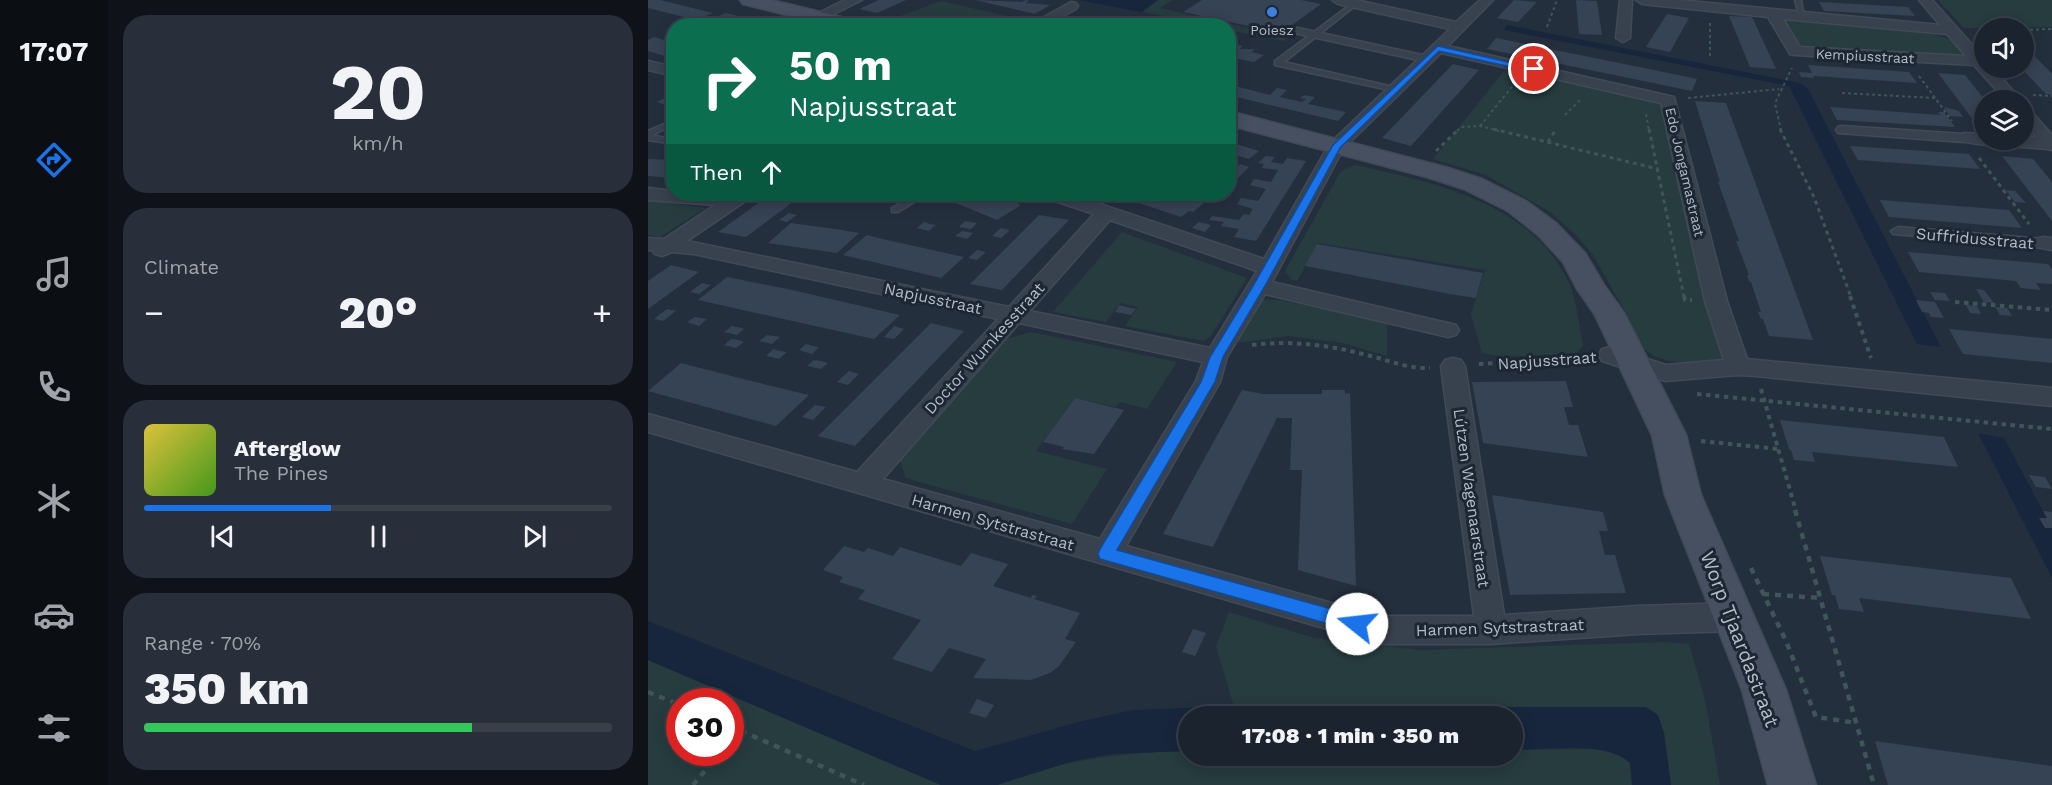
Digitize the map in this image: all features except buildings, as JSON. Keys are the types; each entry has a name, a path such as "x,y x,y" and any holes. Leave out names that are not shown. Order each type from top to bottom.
{"main road":[{"path":"749,0 821,18"},
{"name":"Worp Tjaardastraat","path":"1236,120 1473,184 1518,206 1547,229 1575,259 1591,289 1610,313 1637,364 1669,435 1683,495 1742,592 1764,690 1792,785"}],"street":[{"path":"817,17 855,0"},
{"path":"1338,0 1460,27"},
{"path":"1106,554 1208,382 1219,353 1336,147 1487,0"},
{"path":"1623,38 1626,0"},
{"name":"Kempiusstraat","path":"1642,0 1951,30"},
{"path":"1925,0 1974,55"},
{"path":"1049,18 1071,6"},
{"name":"Kempiusstraat","path":"1773,14 1795,51 1974,64"},
{"path":"1298,31 1432,54"},
{"name":"Edo Jongamastraat","path":"1432,54 1511,64 1668,100 1716,302 1747,368"},
{"path":"648,65 666,70"},
{"path":"1994,78 2004,90"},
{"path":"2034,124 2049,140"},
{"path":"1842,130 1974,138"},
{"path":"648,194 666,195"},
{"path":"648,260 658,245 730,201"},
{"path":"1073,201 1264,277 1448,330"},
{"name":"Doctor Wumkesstraat","path":"862,484 1106,213"},
{"name":"Suffridusstraat","path":"1898,231 2048,244"},
{"name":"Napjusstraat","path":"658,245 694,248 1013,315 1219,353"},
{"path":"1637,364 1747,368 1878,378 2052,397"},
{"name":"Lútzen Wagenaarstraat","path":"1452,366 1471,478 1491,630"},
{"name":"Harmen Sytstrastraat","path":"648,423 1379,630 1491,630 1638,620 1742,592"}],"lane":[{"path":"1798,0 1802,17"},
{"path":"1354,4 1278,63 1395,90"},
{"path":"648,136 666,126"},
{"path":"648,136 666,140"},
{"path":"895,210 910,201"}],"path":[{"path":"1547,27 1557,0"},
{"path":"1710,57 1711,8"},
{"path":"2034,30 2052,29"},
{"path":"1480,126 1519,78 1503,75 1511,64"},
{"path":"1791,76 1780,87 1774,106 1783,135 1813,197 1878,378"},
{"path":"1716,302 1685,300 1645,110 1640,104 1780,87"},
{"path":"1842,93 1935,98"},
{"path":"2034,95 2052,96"},
{"path":"1565,115 1581,98"},
{"path":"1420,168 1461,127 1480,126 1658,169"},
{"path":"1548,142 1556,129"},
{"path":"1955,302 2052,310"},
{"name":"Napjusstraat","path":"1219,353 1261,343 1303,341 1380,358 1417,369 1452,366 1637,364"},
{"path":"1637,364 1674,392 2052,429"},
{"path":"1747,368 1764,400 1874,785"},
{"path":"1699,441 1778,449"},
{"path":"1742,592 1821,598"},
{"path":"1742,592 1786,641 1816,717 1857,723"},
{"path":"648,692 666,699"},
{"path":"744,732 864,785"},
{"path":"693,785 709,766"}],"green space":[{"path":"1158,0 1173,0 1160,8 1204,18 1173,18 1143,12"},
{"path":"1938,0 2052,0 2052,27 2034,27 2034,18 1974,18 1974,28 1964,28"},
{"path":"941,1 1016,18 895,18"},
{"path":"1780,18 1932,34 1953,40 1970,59 1797,49"},
{"path":"1236,25 1289,37 1284,41 1236,31"},
{"path":"1505,70 1662,103 1731,361 1687,363 1654,356 1634,342 1623,308 1593,255 1576,235 1552,213 1486,175 1433,159"},
{"path":"1355,165 1416,179 1477,200 1506,215 1531,233 1553,256 1569,283 1576,306 1583,346 1576,354 1504,357 1482,353 1471,314 1485,270 1318,243 1297,281 1292,280 1285,271 1341,171"},
{"path":"648,200 706,208 660,237 648,235"},
{"path":"1122,232 1247,278 1211,336 1204,341 1125,326 1138,307 1120,303 1106,322 1053,312"},
{"path":"1260,299 1279,300 1379,318 1387,323 1387,356 1343,343 1288,336 1237,343"},
{"path":"1031,332 1177,362 1147,409 1120,402 1116,407 1075,398 1036,451 1107,469 1072,524 905,478 901,462 894,460 1003,337 1010,338"},
{"path":"1229,612 1314,638 1420,650 1665,642 1689,644 1705,699 1720,785 1671,785 1664,733 1646,707 1234,706 1216,646"},
{"path":"648,660 714,688 666,688 666,766 744,766 744,701 941,785 648,785"},
{"path":"1604,749 1622,755 1630,763 1632,785 997,785 1044,769 1091,759 1138,753 1178,751 1178,766 1523,766 1523,750"}],"water":[{"path":"1078,0 1158,0 1141,12"},
{"path":"1507,25 1800,83 1808,89 1941,347 1917,344 1789,86 1504,30"},
{"path":"1978,433 2004,438 2052,528 2052,578"},
{"path":"648,621 975,751 1082,721 1133,710 1178,708 1178,751 1111,754 1073,761 997,785 941,785 744,701 744,688 714,688 648,660"},
{"path":"1523,707 1646,707 1658,715 1664,733 1671,785 1632,785 1630,763 1606,751 1574,748 1523,750"}],"place":[{"name":"Poiesz","path":"1272,12"}],"route":[{"path":"1357,624 1106,554 1208,382 1216,357 1259,286 1336,147 1438,48 1534,69"}]}
